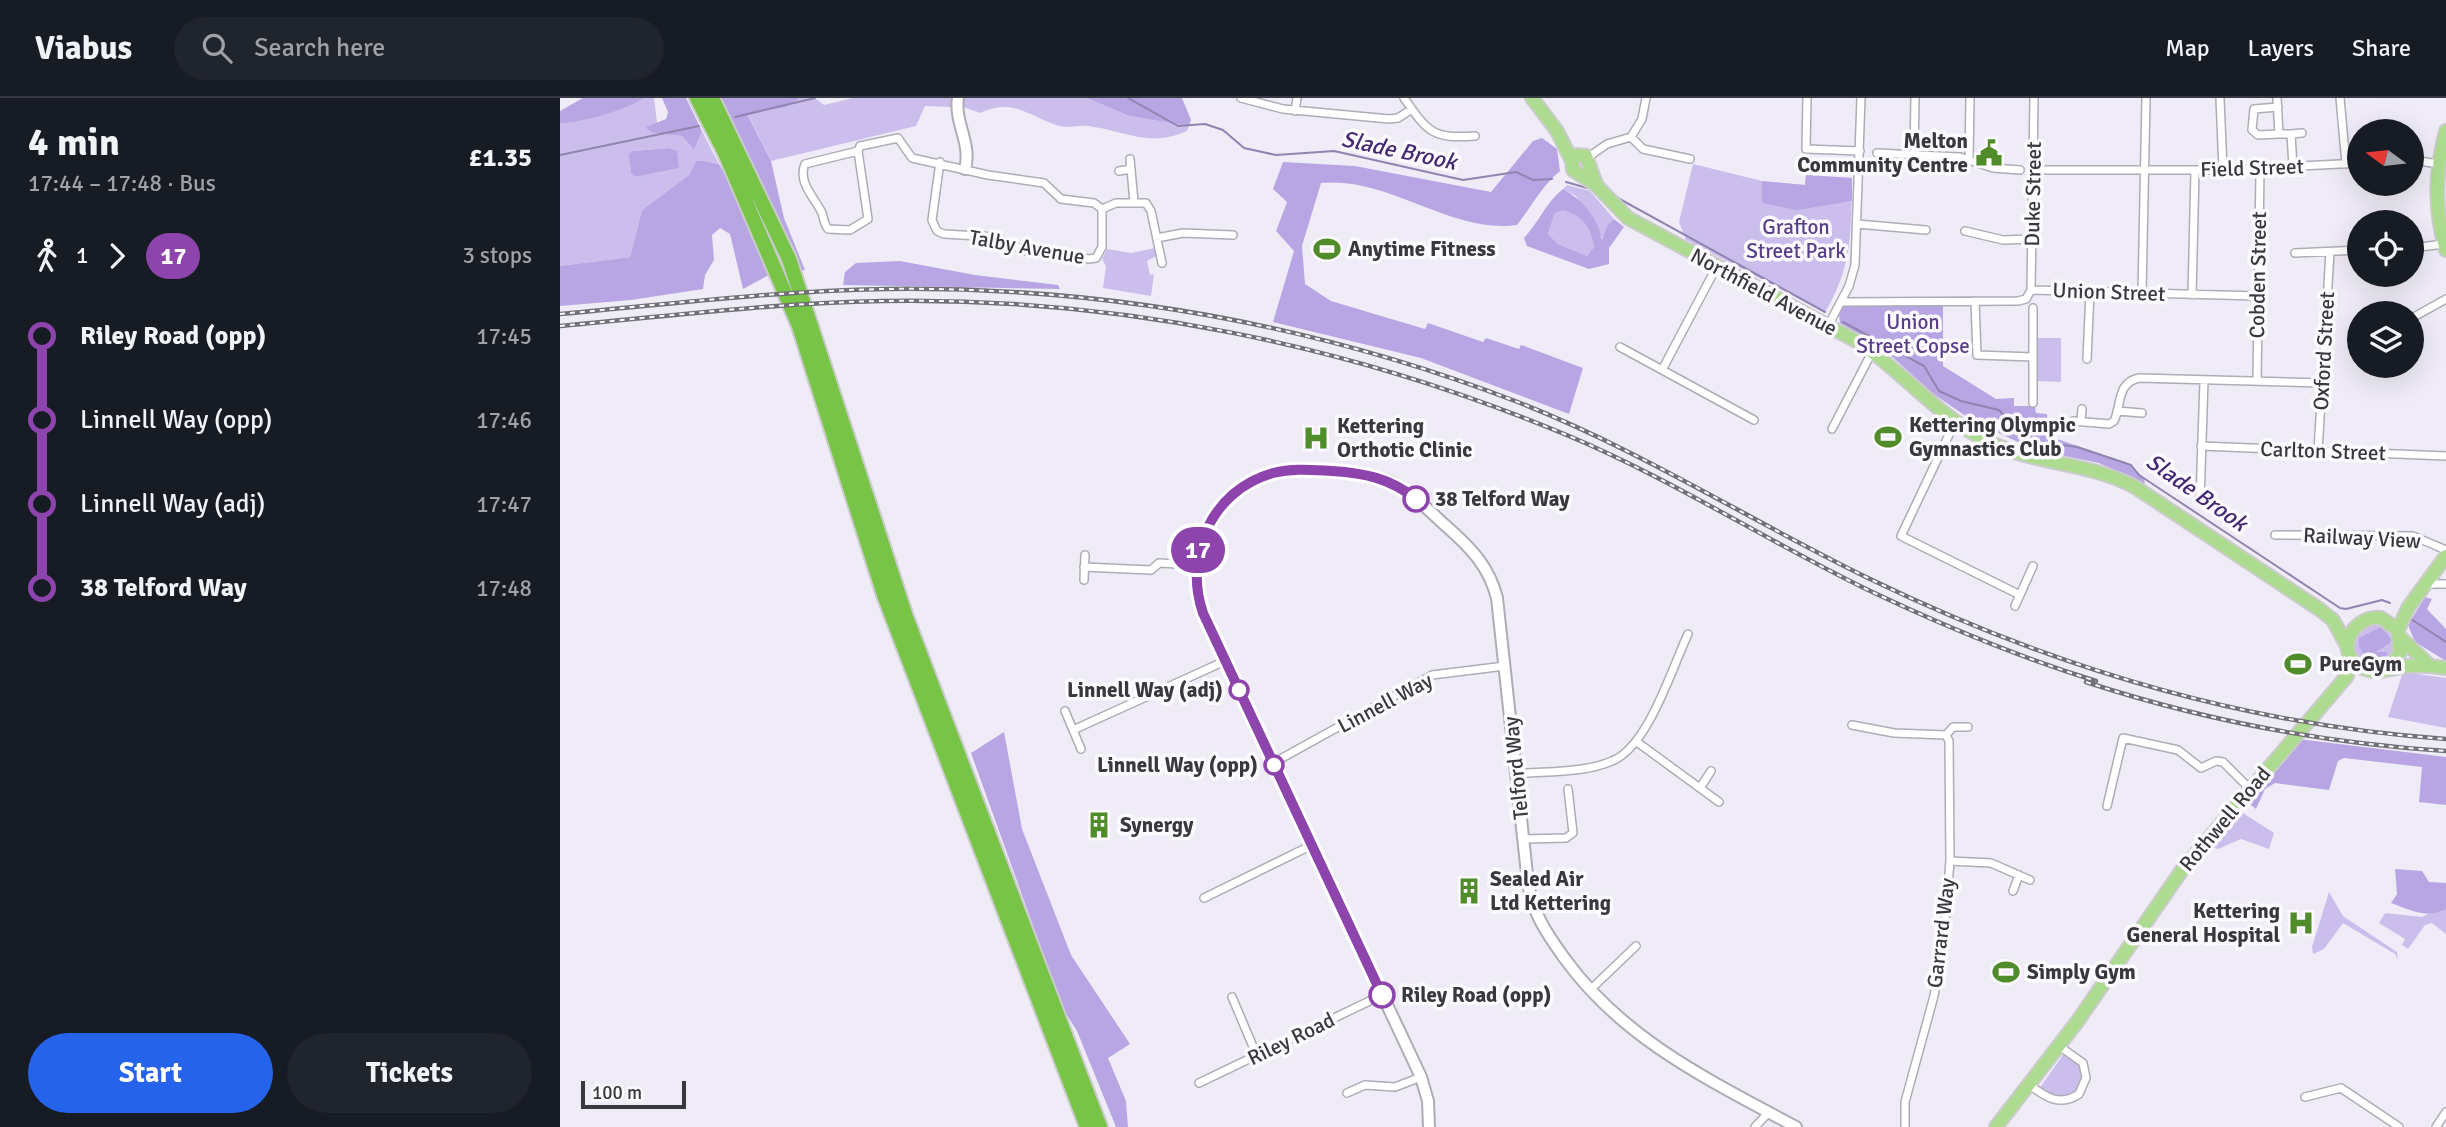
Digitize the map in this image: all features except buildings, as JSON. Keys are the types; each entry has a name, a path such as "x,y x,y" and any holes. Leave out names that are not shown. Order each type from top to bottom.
{"highway":[{"path":"697,98 725,153 799,326 884,595 1087,1127"},
{"path":"712,98 789,258 906,617 1100,1127"}],"main road":[{"name":"Northfield Avenue","path":"1532,98 1616,209 1872,352 1955,422 2008,450 2046,462 2112,475 2333,620 2349,651"},
{"path":"2445,247 2437,208 2439,163 2446,131"},
{"path":"2383,670 2398,659 2402,612 2427,584 2446,556"},
{"path":"2333,620 2344,624 2402,612"},
{"path":"2429,665 2387,620 2368,618 2352,629 2349,651 2362,668 2383,670 2429,665 2446,668"},
{"name":"Rothwell Road","path":"1996,1127 2059,1046 2182,870 2347,676 2349,651"},
{"name":"Rothwell Road","path":"2338,686 2383,670"}],"street":[{"path":"958,98 958,113 968,148 965,169"},
{"path":"1241,98 1295,111 1394,120 1412,109"},
{"path":"1295,111 1297,98"},
{"path":"1404,98 1424,127 1434,134 1446,137 1475,136"},
{"path":"1581,163 1607,144 1631,137 1642,119 1646,98"},
{"path":"1807,98 1806,149 1860,151"},
{"path":"1828,326 1853,275 1861,98"},
{"path":"1914,155 1915,98"},
{"path":"1969,159 1970,98"},
{"name":"Duke Street","path":"2031,290 2034,98"},
{"path":"2142,294 2146,98"},
{"path":"2220,98 2223,170"},
{"path":"2340,98 2346,164"},
{"path":"2279,134 2278,102 2255,109 2252,130 2258,135 2302,133"},
{"path":"2291,134 2293,167"},
{"path":"858,151 803,166 810,198 821,211 828,229 850,230 868,219 858,151 860,146 895,137 901,140 910,156 1044,183 1061,198 1094,203 1102,209 1116,203 1146,203 1151,211 1162,263"},
{"path":"1631,137 1643,149 1690,159"},
{"path":"1877,153 1969,159 1993,168 2021,170"},
{"path":"1130,159 1134,202"},
{"path":"2424,161 2439,163"},
{"name":"Talby Avenue","path":"940,162 932,220 937,231 944,234 988,236 1026,251 1042,250 1096,258 1102,247 1102,209"},
{"name":"Field Street","path":"2033,170 2195,171 2346,164"},
{"path":"1119,171 1131,169"},
{"name":"Cobden Street","path":"2257,381 2260,169"},
{"path":"2192,295 2195,171"},
{"path":"1857,225 1926,230"},
{"path":"1965,231 2003,240 2032,239"},
{"path":"1157,239 1183,233 1233,235"},
{"path":"2424,248 2445,247"},
{"path":"2295,253 2347,251"},
{"name":"Oxford Street","path":"2318,451 2330,252"},
{"path":"1662,370 1717,266"},
{"name":"Union Street","path":"1841,302 2026,299 2031,290 2258,296"},
{"path":"2087,359 2090,292"},
{"path":"2424,311 2446,299"},
{"path":"1975,301 1977,355 2033,357"},
{"path":"2032,308 2033,403"},
{"path":"1620,347 1754,420"},
{"path":"1832,429 1872,352"},
{"path":"2082,409 2077,421 2109,424 2117,418 2119,398 2131,380 2163,378 2322,383"},
{"path":"2200,501 2204,380"},
{"path":"2117,411 2142,413"},
{"path":"1955,422 1901,536 2020,595"},
{"name":"Carlton Street","path":"2201,446 2446,456"},
{"name":"Telford Way","path":"1196,565 1201,541 1212,519 1239,490 1267,475 1290,470 1362,474 1401,488 1468,545 1484,565 1497,598 1531,898 1537,918 1590,990 1629,1028 1675,1061 1796,1127"},
{"name":"Railway View","path":"2275,535 2413,536 2446,550"},
{"path":"1084,580 1085,555"},
{"path":"1084,567 1151,570 1159,563 1196,565 1200,604 1225,661 1421,1077 1428,1101 1429,1127"},
{"path":"2015,606 2033,566"},
{"path":"2437,571 2446,584"},
{"path":"2427,584 2446,584"},
{"path":"1516,774 1611,762 1637,742 1688,634"},
{"path":"1073,730 1225,661"},
{"name":"Linnell Way","path":"1273,763 1432,675 1505,666"},
{"path":"1065,711 1081,749"},
{"path":"1852,725 1894,733 1946,735 1953,727 1968,727"},
{"name":"Garrard Way","path":"1905,1127 1905,1102 1928,1023 1942,952 1950,861 1949,741 1946,735"},
{"path":"2107,806 2123,738 2178,750 2201,768 2216,761 2223,762 2250,789"},
{"path":"1637,742 1718,802"},
{"path":"1700,788 1711,771"},
{"path":"1524,839 1566,838 1573,833 1568,789"},
{"path":"1204,898 1312,845"},
{"path":"1950,861 1991,863 2029,880"},
{"path":"2013,891 2019,875"},
{"path":"1590,990 1636,946"},
{"name":"Riley Road","path":"1199,1083 1382,995"},
{"path":"1232,998 1257,1056"},
{"path":"2030,1085 2045,1097 2058,1101 2078,1094 2086,1078 2083,1063 2059,1046"},
{"path":"1347,1093 1365,1085 1395,1087 1421,1077"},
{"path":"2305,1097 2341,1088 2399,1127"},
{"path":"1755,1127 1769,1112"},
{"path":"2436,1127 2446,1112"}],"green space":[{"path":"583,98 643,98 603,115 560,123 560,111"},
{"path":"643,98 654,98 657,123 647,127 652,133 682,136 694,150 702,131 719,164 697,160 689,175 642,210 630,257 560,266 560,123 590,119","holes":["668,148 679,168 636,177 630,169 633,151"]},
{"path":"662,98 686,98 702,131 694,150 682,136 652,133 646,127 666,119 668,112"},
{"path":"721,98 800,98 786,107 747,114 771,161 784,218 805,270 799,271"},
{"path":"800,98 815,98 824,105 853,98 952,98 951,107 925,106 916,126 771,161 747,113 786,107"},
{"path":"962,98 1087,98 1129,116 1189,126 1187,131 1173,136 1138,137 1088,126 1060,126 1011,108 1002,107 980,113 961,106"},
{"path":"1087,98 1182,98 1191,120 1189,126 1129,116"},
{"path":"1542,138 1557,149 1560,171 1542,190 1517,225 1468,221 1371,188 1346,183 1321,183 1302,246 1305,284 1331,301 1425,329 1428,323 1483,342 1486,338 1519,349 1521,345 1583,368 1569,414 1421,358 1273,322 1294,251 1276,231 1287,202 1273,189 1283,162 1355,166 1491,192 1533,141"},
{"path":"668,148 677,151 679,168 636,177 631,173 629,154 633,151"},
{"path":"697,160 719,164 731,185 769,275 743,289 730,234 720,228 712,235 714,260 705,275 703,289 631,300 560,306 560,266 630,257 642,210 689,175"},
{"name":"Grafton Street Park","path":"1693,164 1762,181 1805,185 1806,175 1852,178 1846,263 1825,312 1686,240 1679,222"},
{"path":"1806,175 1852,178 1852,201 1797,210 1762,203 1762,181 1805,185"},
{"path":"1567,185 1590,191 1614,219 1608,224 1604,240 1576,196 1563,189"},
{"path":"1563,189 1583,204 1597,224 1602,240 1608,224 1614,219 1624,227 1609,248 1609,264 1589,269 1527,246 1524,238","holes":["1563,210 1581,219 1590,233 1594,247 1587,256 1558,244 1548,234 1555,213"]},
{"path":"1563,209 1576,215 1588,228 1594,247 1587,256 1558,244 1548,234 1555,213"},
{"path":"1155,248 1156,256 1147,261 1150,275 1154,274 1151,296 1103,288 1106,266 1102,259 1107,249 1131,253"},
{"path":"900,261 975,275 1058,285 1060,289 843,285 845,272 856,263"},
{"name":"Union Street Copse","path":"1943,302 1943,366 1996,399 2014,398 2014,406 2035,406 2036,413 2047,414 2048,436 2128,463 2144,478 2145,485 2099,463 2035,450 1973,421 1932,393 1887,352 1840,323 1839,314 1845,304"},
{"path":"2036,338 2061,338 2061,382 2038,381"},
{"path":"2425,597 2432,599 2427,609 2446,629 2446,661 2415,642 2408,625"},
{"path":"2379,623 2388,628 2395,646 2387,661 2372,665 2359,658 2354,643 2364,625"},
{"path":"2381,627 2393,641 2376,652 2387,652 2387,658 2377,659 2372,655 2366,659 2359,646 2359,638"},
{"path":"2403,672 2446,678 2446,728 2388,717"},
{"path":"1004,732 1022,829 1071,955 1130,1044 1108,1058 1126,1101 1128,1127 1116,1127 1077,1031 1063,1009 971,753"},
{"path":"2298,739 2446,757 2446,805 2419,802 2422,767 2344,758 2338,761 2329,790 2275,783 2265,789 2256,809 2250,804 2250,798"},
{"path":"2243,813 2274,833 2269,849 2241,839 2218,849 2211,847 2237,814"},
{"path":"2395,869 2422,871 2429,882 2446,883 2446,909 2425,913 2391,903 2397,894"},
{"path":"2329,892 2343,916 2397,952 2398,960 2395,954 2343,923 2324,949 2313,954 2312,947"},
{"path":"2446,906 2446,934 2432,923 2425,925 2408,949 2402,945 2405,939 2379,923 2385,913 2422,917"},
{"path":"2065,1052 2081,1067 2082,1079 2075,1091 2060,1099 2039,1089"}],"waterway":[{"name":"Slade Brook","path":"735,117 815,98"},
{"name":"Slade Brook","path":"1128,98 1178,126 1205,124 1223,130 1244,148 1276,155 1334,151 1463,180 1516,172 1533,180 1552,179"},
{"name":"Slade Brook","path":"560,155 699,126"},
{"name":"Slade Brook","path":"1566,182 1587,188"},
{"name":"Slade Brook","path":"1616,197 1825,312"},
{"name":"Slade Brook","path":"1843,322 1924,366 1939,391 1961,401 1999,410 2026,440 2077,447 2131,465 2139,475 2340,608 2346,609 2382,600 2390,603"},
{"name":"Slade Brook","path":"2411,619 2446,642"}],"railway":[{"path":"560,314 804,292 966,290 1046,294 1126,303 1206,315 1284,331 1439,374 1561,420 1650,463 1868,578 1937,610 2077,664 2223,705 2296,720 2371,732 2446,739"},
{"path":"560,326 802,304 971,302 1146,318 1319,352 1487,404 1569,436 1644,471 1892,601 2007,650 2096,681"},
{"path":"2086,682 2174,708 2264,728 2355,742 2446,751"}],"bus line":[{"name":"17","path":"1382,995 1203,613 1198,594 1196,565 1201,541 1218,510 1239,490 1267,475 1290,470 1362,474 1390,481 1416,499"}],"place":[{"name":"Melton Community Centre","path":"1989,153"},
{"name":"Anytime Fitness","path":"1327,249"},
{"name":"Kettering Olympic Gymnastics Club","path":"1888,437"},
{"name":"Kettering Orthotic Clinic","path":"1316,438"},
{"name":"38 Telford Way","path":"1416,499"},
{"name":"PureGym","path":"2298,664"},
{"name":"Linnell Way (adj)","path":"1239,690"},
{"name":"Linnell Way (opp)","path":"1274,765"},
{"name":"Synergy","path":"1099,825"},
{"name":"Sealed Air Ltd Kettering","path":"1469,891"},
{"name":"Kettering General Hospital","path":"2301,923"},
{"name":"Simply Gym","path":"2006,972"},
{"name":"Riley Road (opp)","path":"1382,995"}]}
